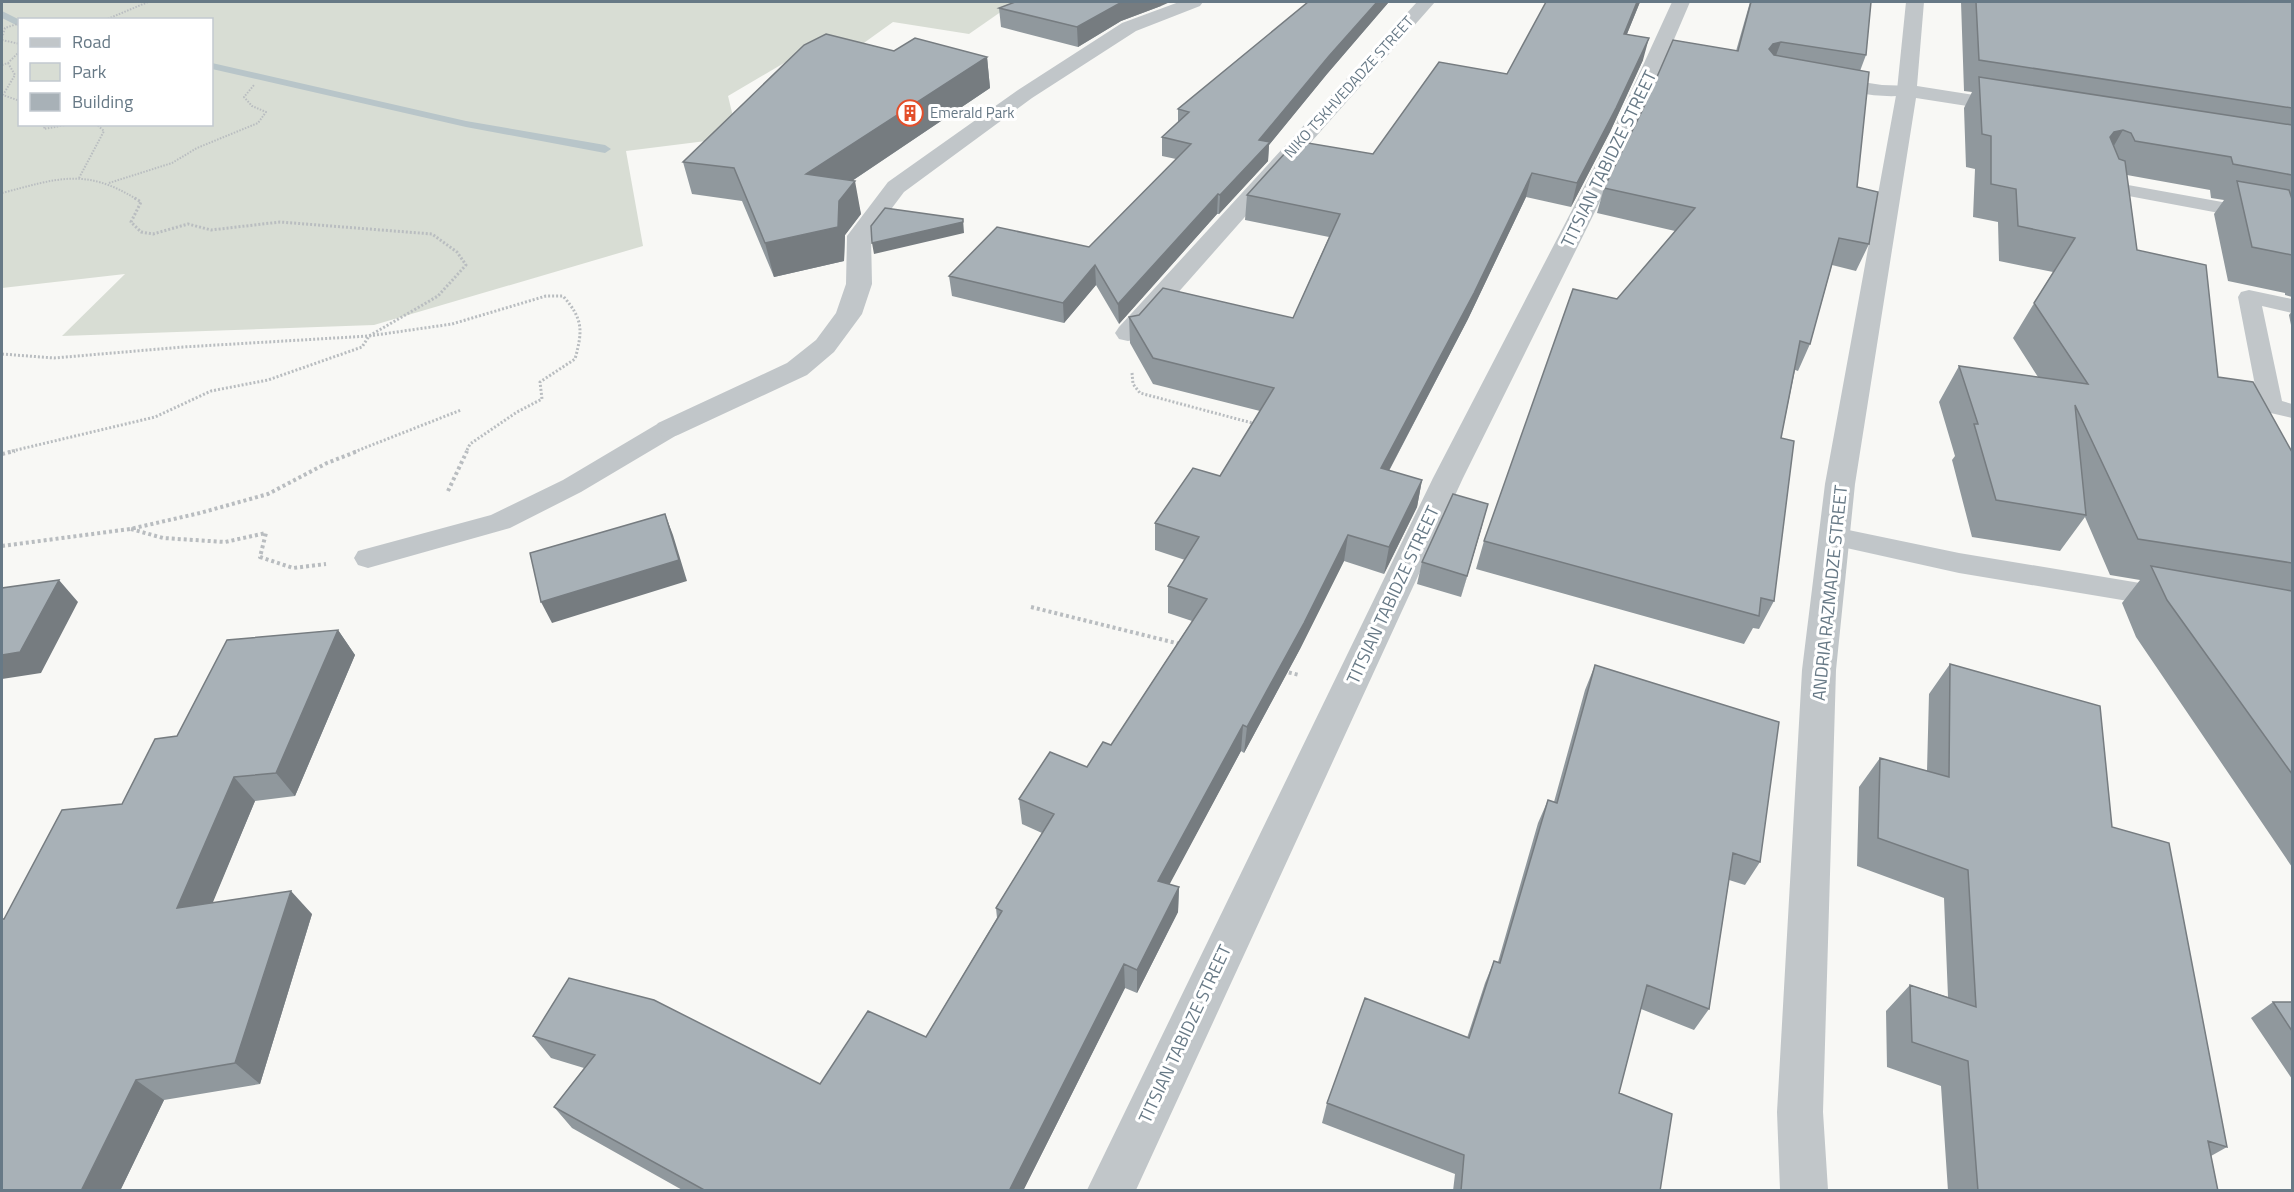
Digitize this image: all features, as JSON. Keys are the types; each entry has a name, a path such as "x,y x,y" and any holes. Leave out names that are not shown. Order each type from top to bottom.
{"street":[{"path":"668,429 796,369 825,346 849,314 859,284 859,236 896,187 1025,94 1129,27 1194,2"},
{"name":"NIKO TSKHVEDADZE STREET","path":"1128,333 1426,2"},
{"name":"TITSIAN TABIDZE STREET","path":"1111,1191 1448,478 1623,133 1681,2"},
{"name":"ANDRIA RAZMADZE STREET","path":"1804,1191 1800,1112 1820,670 1840,484 1907,90 1915,2"},
{"path":"1907,90 2036,111"}],"lane":[{"path":"1816,80 1882,90 1907,90"},
{"path":"2103,171 2109,188 2276,217 2292,261"},
{"path":"2292,306 2249,297 2271,406 2292,411"},
{"path":"368,558 500,522 572,486 668,429"},
{"path":"1834,536 1959,563 2191,601"}],"path":[{"path":"110,18 148,2"},
{"path":"18,24 5,28 2,39 18,43"},
{"path":"2,65 8,63 18,53"},
{"path":"8,63 15,75 3,95 18,100"},
{"path":"108,183 172,163 196,148 258,123 266,112 252,106 244,97 254,85"},
{"path":"45,126 44,129 60,126"},
{"path":"79,178 104,131 98,126"},
{"path":"2,193 36,184 79,178 108,183 141,202 130,222 141,232 153,234 188,224 211,230 280,222 304,223 329,228 432,234 457,252 466,264 438,296 369,336 362,347 268,380 211,392 155,417 2,454"},
{"path":"2,354 54,358 183,347 369,336 452,324 546,296 563,296 578,312 582,336 575,359 540,382 542,399 517,412 470,444 444,500 500,522"},
{"path":"1128,333 1133,384 1140,393 1257,425"},
{"path":"2,546 130,529 268,494 327,463 461,410"},
{"path":"130,529 163,538 225,542 266,533 261,557 293,568 368,558"},
{"path":"1031,607 1181,644"},
{"path":"1282,671 1349,688"}],"green space":[{"path":"2,2 1015,2 969,34 893,22 836,63 796,56 728,96 738,137 626,151 643,246 374,325 62,336 125,274 2,288"}],"building":[{"path":"1015,2 1122,2 1077,27 999,8"},
{"path":"1308,2 1377,2 1259,140 1270,142 1220,195 1218,194 1118,304 1095,265 1063,303 949,276 997,227 1089,247 1191,144 1162,137 1189,112 1178,109"},
{"path":"1546,2 1637,2 1624,34 1649,38 1577,183 1532,173 1474,293 1381,468 1422,480 1389,547 1348,535 1304,623 1247,727 1243,725 1158,881 1179,887 1137,970 1124,964 1009,1191 706,1191 554,1107 595,1055 533,1036 569,978 654,1000 820,1084 868,1011 926,1037 1002,911 996,908 1054,814 1019,799 1050,752 1087,767 1103,742 1111,745 1207,599 1168,586 1199,537 1155,523 1193,468 1220,476 1274,388 1153,358 1129,317 1139,315 1163,288 1293,318 1340,214 1247,195 1296,141 1373,154 1439,62 1507,74"},
{"path":"1751,2 1871,2 1866,55 1781,42 1773,44 1769,49 1774,55 1869,72 1857,187 1878,192 1869,244 1839,238 1810,344 1800,341 1781,438 1794,441 1774,601 1761,598 1759,616 1484,541 1573,289 1617,299 1695,208 1604,188 1643,109 1673,40 1738,51"},
{"path":"1976,2 2292,2 2292,108 1979,60"},
{"path":"826,34 894,51 915,38 987,57 806,174 855,181 839,201 838,227 765,243 734,168 683,162 804,45"},
{"path":"1979,77 2292,125 2292,175 2233,164 2231,157 2135,141 2131,133 2123,130 2114,132 2110,137 2119,159 2125,161 2137,250 2206,265 2218,377 2253,382 2292,452 2292,563 2138,539 2075,405 2086,515 1996,500 1974,424 1978,424 1959,366 2088,384 2034,303 2075,238 2018,226 2016,189 1991,184 1991,136 1982,134"},
{"path":"2237,181 2289,190 2292,199 2292,255 2252,247"},
{"path":"885,208 963,219 963,222 872,243 871,226"},
{"path":"1453,494 1488,504 1467,576 1422,562"},
{"path":"665,514 679,560 541,602 530,553"},
{"path":"2151,566 2292,591 2292,774 2167,600"},
{"path":"59,580 20,652 2,655 2,588"},
{"path":"338,630 276,773 234,777 177,908 291,891 235,1063 136,1080 81,1191 2,1191 2,919 62,810 122,804 155,739 177,736 227,640"},
{"path":"1950,664 2100,706 2112,827 2169,843 2227,1147 2208,1141 2218,1191 1978,1191 1968,1061 1912,1042 1910,985 1976,1007 1968,870 1878,838 1880,758 1949,777"},
{"path":"1595,665 1779,722 1760,862 1733,853 1709,1009 1647,985 1619,1093 1672,1114 1660,1191 1461,1191 1464,1155 1327,1103 1365,998 1469,1038 1494,961 1500,963 1548,800 1557,803"},
{"path":"2273,1002 2292,1002 2292,1031"}],"waterway":[{"path":"2,14 18,23"},
{"path":"213,66 466,124 605,149"}],"place":[{"name":"Emerald Park","path":"910,113"}]}
